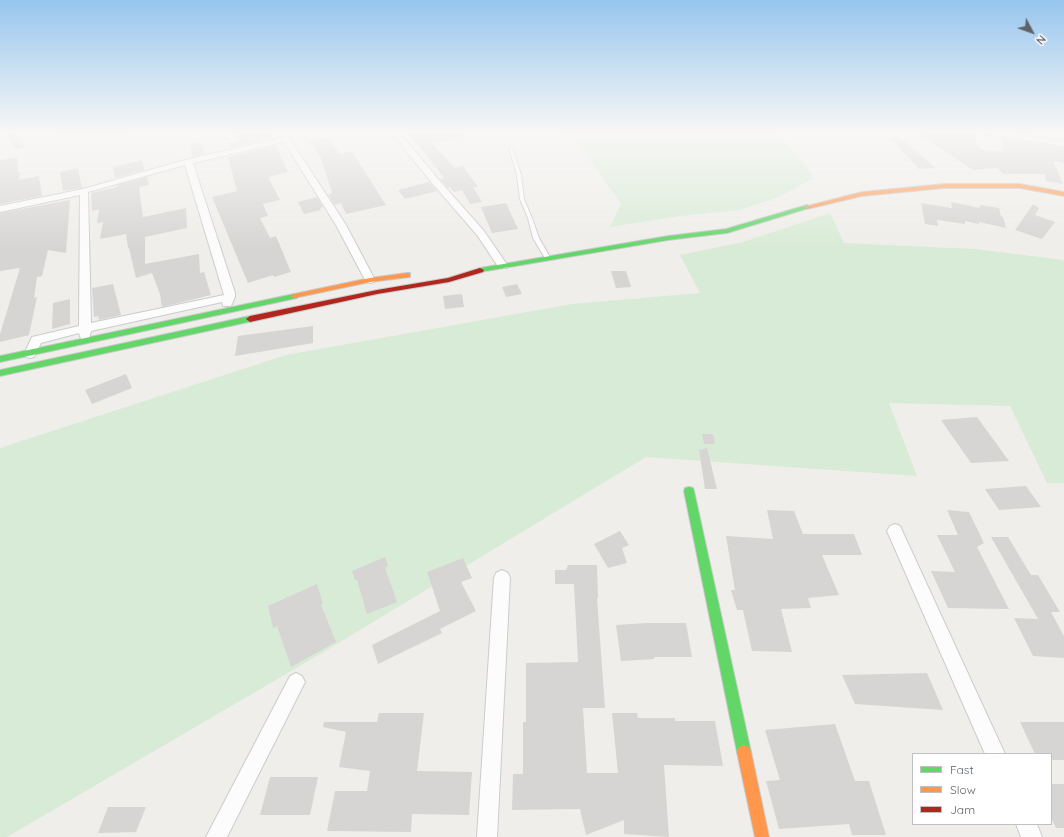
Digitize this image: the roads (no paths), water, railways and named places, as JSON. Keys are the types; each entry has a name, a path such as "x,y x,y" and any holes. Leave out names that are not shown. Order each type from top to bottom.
{"street":[{"path":"0,209 84,191 156,171"},
{"path":"191,171 230,293 225,312"},
{"path":"308,171 341,225 370,280"},
{"path":"427,171 481,233 503,266"},
{"path":"0,373 377,292 449,280 473,271 668,238 727,231 805,207 862,194 944,186 991,184 1020,186 1064,194"},
{"path":"84,191 86,342"},
{"path":"450,269 473,271"},
{"path":"0,359 30,354 370,280 414,274"},
{"path":"30,354 36,340 44,337 230,297"},
{"path":"689,491 762,837"},
{"path":"895,530 995,753"},
{"path":"487,837 502,578"},
{"path":"216,837 296,682"},
{"path":"1026,825 1032,837"}],"lane":[{"path":"518,171 522,199 536,238 548,259"}]}
